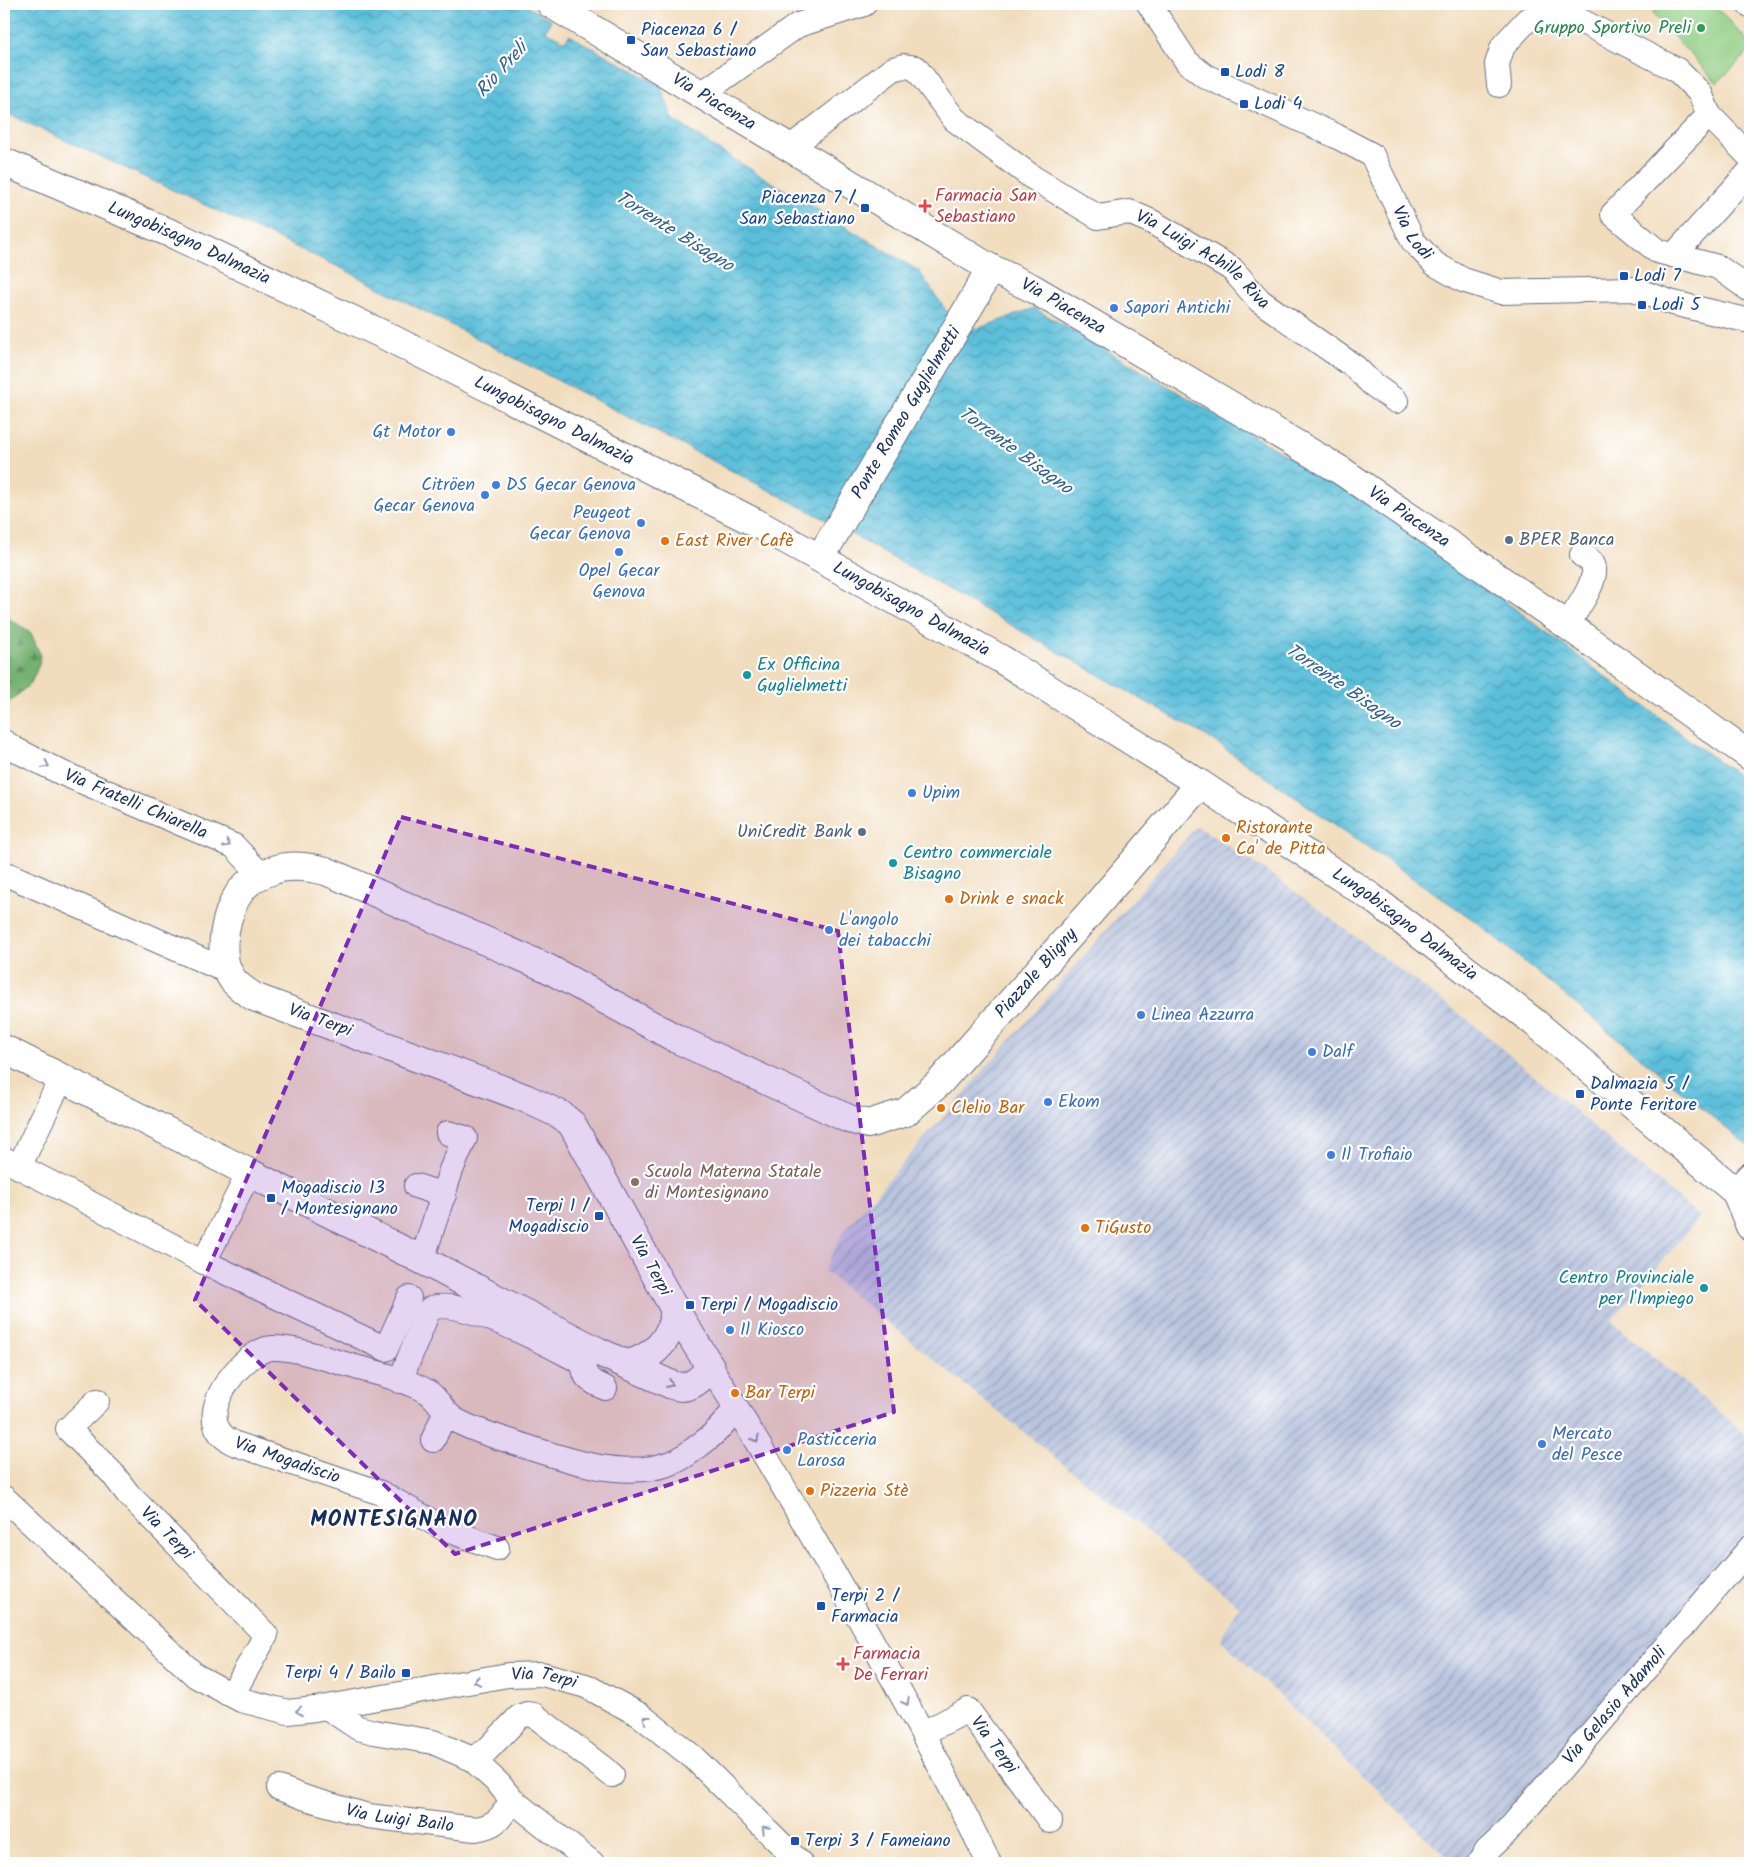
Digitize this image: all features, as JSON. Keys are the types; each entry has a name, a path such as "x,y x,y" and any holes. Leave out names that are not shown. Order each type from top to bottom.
{"main road":[{"name":"Via Piacenza","path":"551,4 990,268 1032,288 1340,470 1567,625 1749,754"},
{"name":"Lungobisagno Dalmazia","path":"4,162 177,236 386,336 758,524 827,547 1200,784 1379,903 1534,1022 1746,1190"},
{"name":"Ponte Romeo Guglielmetti","path":"827,547 976,295 990,268"},
{"name":"Piazzale Bligny","path":"261,875 274,869 296,866 326,871 547,968 678,1039 849,1119 868,1124 906,1112 939,1083 1095,907 1200,784"},
{"path":"229,972 223,941 226,922 244,887 261,875"},
{"name":"Via Terpi","path":"229,972 233,981 254,997 525,1098 561,1115 572,1124 675,1310 711,1368"},
{"path":"4,1049 422,1260 597,1351 678,1388 692,1385 711,1368"},
{"path":"1746,1190 1750,1226"},
{"path":"627,1364 645,1358 660,1345 670,1331 674,1321 675,1310"}],"street":[{"path":"700,95 798,25 864,4"},
{"name":"Via Lodi","path":"1149,4 1188,62 1205,76 1336,136 1372,155 1413,241 1436,264 1463,280 1501,292 1633,289 1673,302 1750,321"},
{"path":"1499,85 1497,64 1503,46 1527,20 1549,12 1577,19 1677,70 1700,93 1709,115 1750,157"},
{"name":"Via Luigi Achille Riva","path":"791,147 893,68 904,66 916,68 954,119 1032,177 1098,217 1129,212 1152,222 1232,269 1260,302 1355,367 1372,384 1396,401"},
{"path":"1709,115 1613,214 1657,250 1718,267 1750,290"},
{"path":"1674,255 1750,171"},
{"path":"1567,625 1584,598 1593,577 1592,563 1582,555"},
{"name":"Via Fratelli Chiarella","path":"4,742 62,773 234,846 261,875"},
{"name":"Via Terpi","path":"4,873 229,972"},
{"path":"61,1079 11,1163 204,1262 386,1349 409,1298"},
{"path":"422,1260 451,1170 465,1138 448,1133"},
{"path":"204,1262 249,1173"},
{"path":"416,1186 444,1195"},
{"path":"400,1381 427,1314 430,1309 439,1306 476,1312 507,1324 584,1363 583,1373 586,1378 605,1388"},
{"name":"Via Mogadiscio","path":"497,1548 445,1529 381,1493 229,1442 221,1434 215,1421 217,1402 226,1382 250,1358 270,1348 312,1355 415,1386 435,1397 445,1413 458,1422 480,1430 568,1461 631,1471 673,1463 684,1457 713,1435 730,1417 736,1407"},
{"name":"Via Terpi","path":"711,1368 736,1407 885,1662 989,1863"},
{"name":"Via Terpi","path":"97,1400 68,1429 112,1473 128,1494 266,1635 237,1686 228,1693"},
{"path":"433,1440 445,1413"},
{"name":"Via Terpi","path":"4,1498 196,1676 241,1700 288,1712 328,1708 508,1675 542,1674 586,1686 640,1714 694,1758 800,1863"},
{"name":"Via Gelasio Adamoli","path":"1479,1863 1487,1851 1504,1835 1750,1548"},
{"path":"328,1708 358,1728 432,1742 472,1758 499,1784 512,1800 592,1863"},
{"name":"Via Terpi","path":"923,1733 968,1710 1050,1821"},
{"path":"472,1758 486,1751 519,1717 527,1714 534,1715 612,1775"},
{"name":"Via Luigi Bailo","path":"279,1788 368,1816 475,1829 490,1827 500,1819 512,1800"}],"highlighted area":[{"path":"401,817 838,931 894,1412 455,1554 195,1300"}],"shaded area":[{"path":"1197,826 1278,879 1473,1024 1700,1217 1611,1321 1750,1438 1750,1531 1464,1863 1453,1863 1221,1640 1239,1606 824,1271 842,1233"}],"green space":[{"name":"Gruppo Sportivo Preli","path":"1662,4 1713,4 1750,43 1750,51 1717,83 1652,13"},
{"path":"4,615 31,633 40,654 39,665 31,683 4,707"}],"water":[{"path":"4,4 523,4 551,20 545,31 565,41 569,35 660,85 673,119 712,146 919,271 947,312 977,329 1034,308 1400,522 1750,784 1750,1148 1475,921 1208,737 819,516 339,267 4,112"}],"place":[{"name":"Gruppo Sportivo Preli","path":"1701,28"},
{"name":"Piacenza 6 / San Sebastiano","path":"631,40"},
{"name":"Lodi 8","path":"1225,72"},
{"name":"Lodi 4","path":"1244,104"},
{"name":"Farmacia San Sebastiano","path":"925,206"},
{"name":"Piacenza 7 / San Sebastiano","path":"865,208"},
{"name":"Lodi 7","path":"1624,276"},
{"name":"Lodi 5","path":"1642,305"},
{"name":"Sapori Antichi","path":"1114,308"},
{"name":"Gt Motor","path":"451,432"},
{"name":"DS Gecar Genova","path":"496,485"},
{"name":"Citröen Gecar Genova","path":"485,495"},
{"name":"Peugeot Gecar Genova","path":"641,523"},
{"name":"BPER Banca","path":"1509,540"},
{"name":"East River Cafè","path":"665,541"},
{"name":"Opel Gecar Genova","path":"619,552"},
{"name":"Ex Officina Guglielmetti","path":"747,675"},
{"name":"Upim","path":"912,793"},
{"name":"UniCredit Bank","path":"862,832"},
{"name":"Ristorante Ca' de Pitta","path":"1226,838"},
{"name":"Centro commerciale Bisagno","path":"893,863"},
{"name":"Drink e snack","path":"949,899"},
{"name":"L'angolo dei tabacchi","path":"829,930"},
{"name":"Linea Azzurra","path":"1141,1015"},
{"name":"Dalf","path":"1312,1052"},
{"name":"Dalmazia 5 / Ponte Feritore","path":"1580,1094"},
{"name":"Ekom","path":"1048,1102"},
{"name":"Clelio Bar","path":"941,1108"},
{"name":"Il Trofiaio","path":"1331,1155"},
{"name":"Scuola Materna Statale di Montesignano","path":"635,1182"},
{"name":"Mogadiscio 13 / Montesignano","path":"271,1198"},
{"name":"Terpi 1 / Mogadiscio","path":"599,1216"},
{"name":"TiGusto","path":"1085,1228"},
{"name":"Centro Provinciale per l'Impiego","path":"1704,1288"},
{"name":"Terpi / Mogadiscio","path":"690,1305"},
{"name":"Il Kiosco","path":"730,1330"},
{"name":"Bar Terpi","path":"735,1393"},
{"name":"Mercato del Pesce","path":"1542,1444"},
{"name":"Pasticceria Larosa","path":"787,1450"},
{"name":"Pizzeria Stè","path":"810,1491"},
{"name":"Terpi 2 / Farmacia","path":"821,1606"},
{"name":"Farmacia De Ferrari","path":"843,1664"},
{"name":"Terpi 4 / Bailo","path":"406,1673"},
{"name":"Terpi 3 / Fameiano","path":"795,1841"}],"district":[{"name":"MONTESIGNANO","path":"394,1520"}],"water label":[{"name":"Rio Preli","path":"502,70"},
{"name":"Torrente Bisagno","path":"674,232"},
{"name":"Torrente Bisagno","path":"1015,451"},
{"name":"Torrente Bisagno","path":"1343,687"}]}
